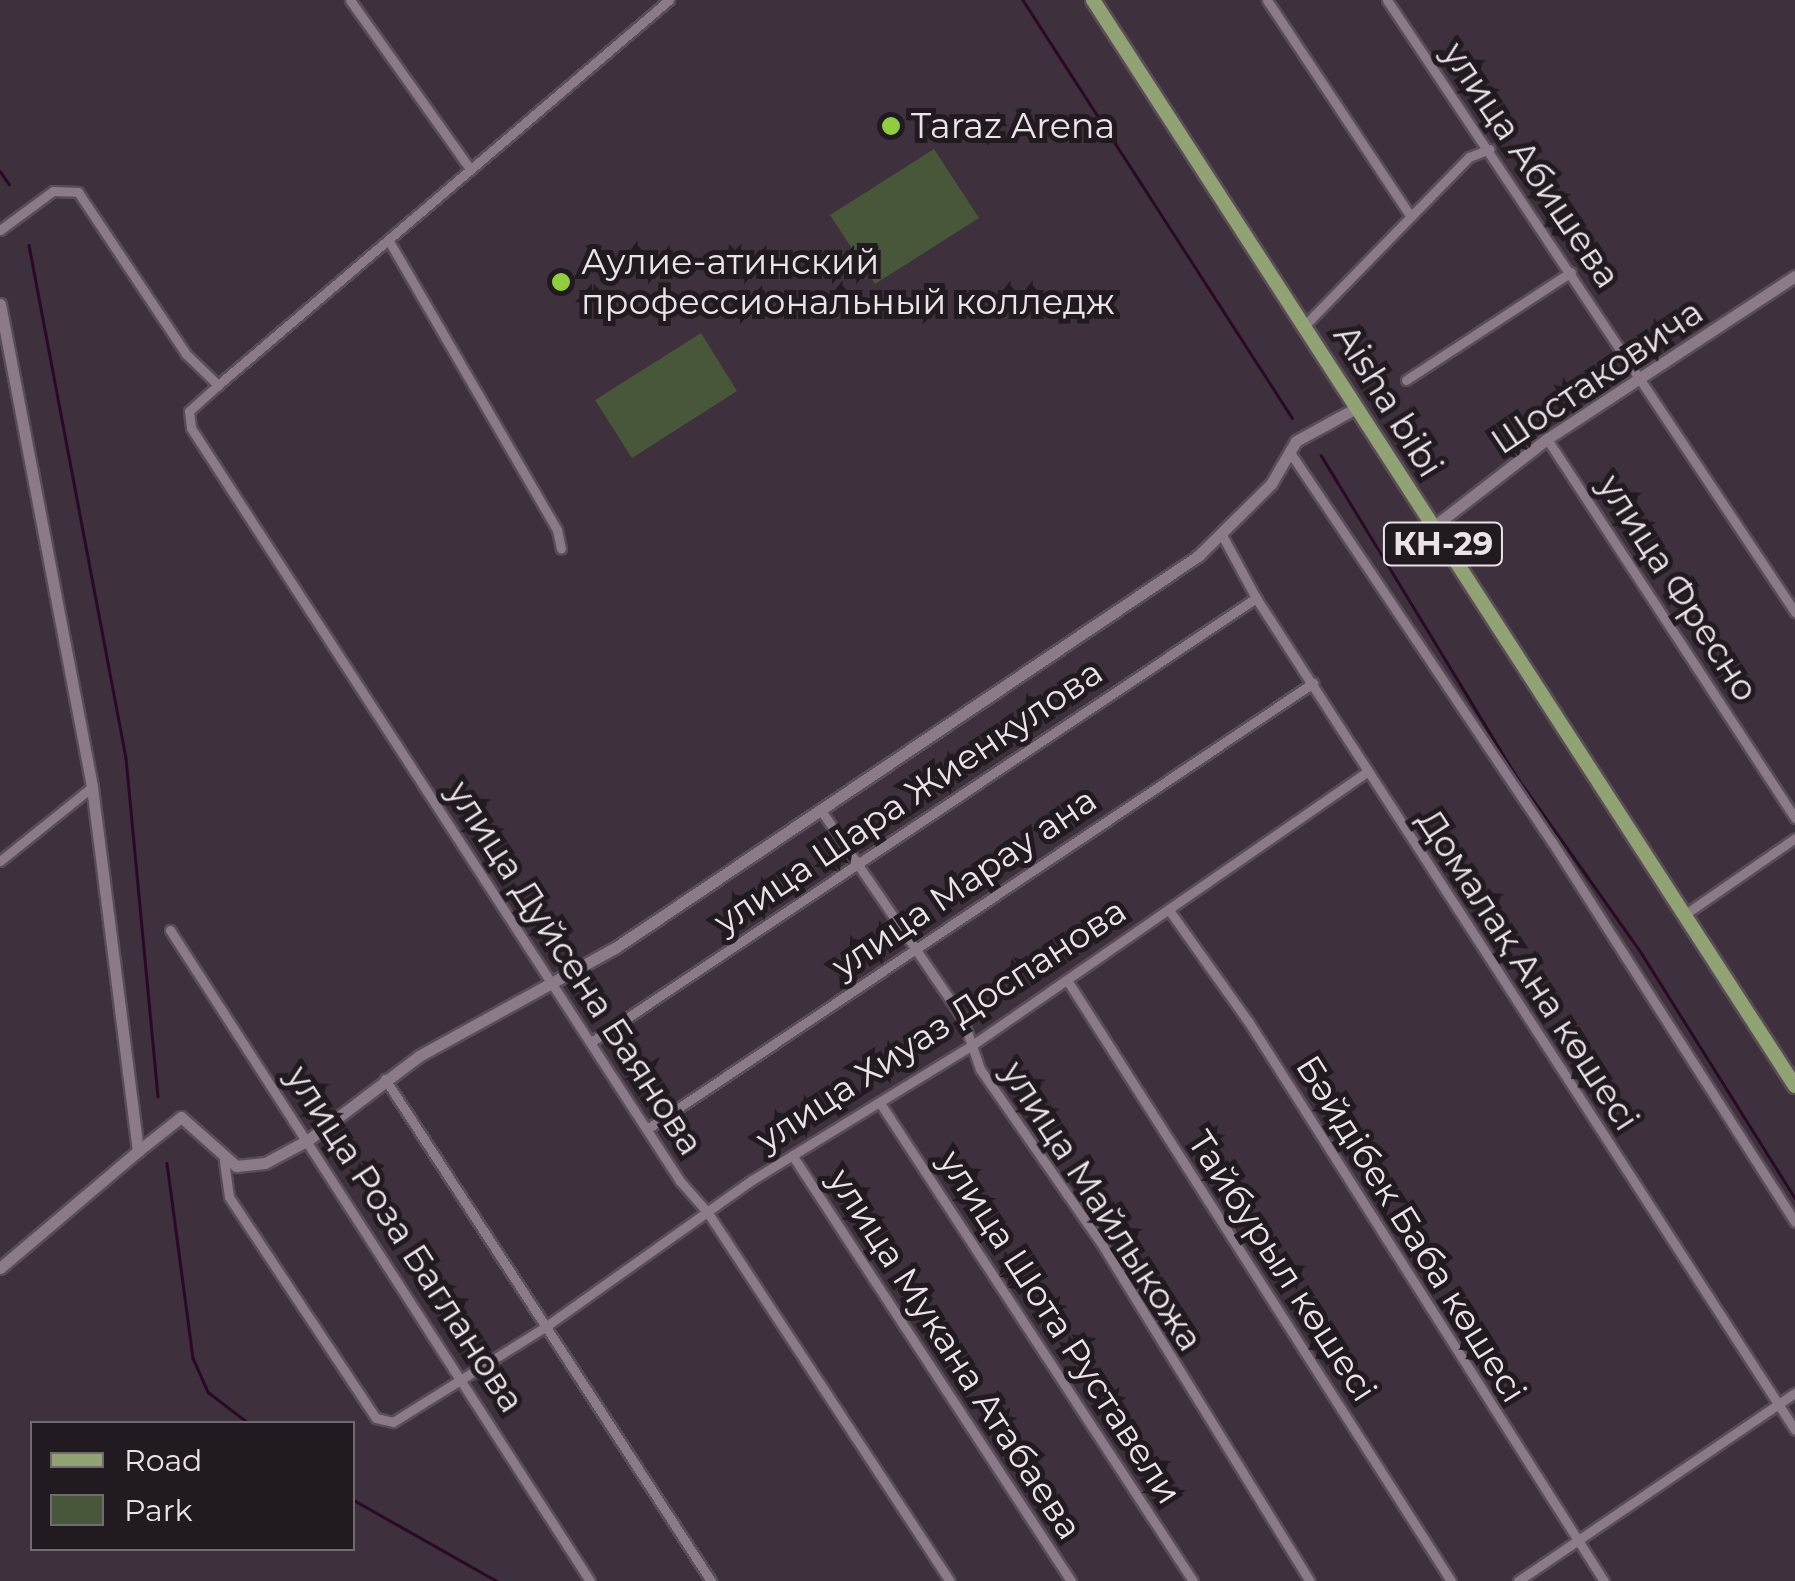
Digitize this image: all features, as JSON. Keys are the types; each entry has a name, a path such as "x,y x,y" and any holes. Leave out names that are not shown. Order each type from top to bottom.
{"main road":[{"name":"Aisha bibi","path":"1093,0 1795,1086"}],"street":[{"path":"350,0 470,169"},
{"path":"0,230 53,191 78,192 186,354 218,385 670,0"},
{"path":"1267,0 1410,215"},
{"name":"улица Абишева","path":"1387,0 1490,149 1795,612"},
{"path":"1304,326 1469,157 1490,149"},
{"path":"389,241 557,530 561,549"},
{"path":"1406,380 1571,272"},
{"name":"Шостаковича","path":"1432,527 1547,439 1795,276"},
{"path":"0,304 92,787 138,1150"},
{"name":"улица Дуйсена Баянова","path":"218,385 189,411 191,428 556,983 647,1129 708,1213 950,1581"},
{"path":"0,1268 181,1116 224,1160 265,1163 308,1140 385,1079 556,983 1222,535 1271,484 1292,446 1329,420 1356,408"},
{"name":"улица Фресно","path":"1547,439 1795,818"},
{"path":"1292,446 1795,1222"},
{"name":"Домалақ Ана көшесі","path":"1222,535 1256,598 1795,1430"},
{"name":"улица Шара Жиенкулова","path":"591,1042 1256,598"},
{"name":"улица Марау ана","path":"647,1129 1313,683"},
{"name":"улица Хиуаз Доспанова","path":"224,1160 229,1196 376,1418 392,1422 545,1327 708,1213 971,1046 1368,770"},
{"path":"0,861 92,787"},
{"name":"улица Майлыкожа","path":"820,808 962,1017 971,1046 1310,1581"},
{"path":"1684,915 1795,838"},
{"name":"Бәйдібек Баба көшесі","path":"1169,910 1248,1021 1604,1581"},
{"name":"улица Роза Багланова","path":"170,930 590,1581"},
{"name":"Тайбурыл көшесі","path":"1067,980 1451,1581"},
{"path":"385,1079 711,1581"},
{"name":"улица Шота Руставели","path":"880,1104 1193,1581"},
{"name":"улица Мукана Атабаева","path":"794,1158 1071,1581"},
{"path":"1518,1581 1795,1394"}],"green space":[{"path":"934,149 979,218 875,284 830,215"},
{"path":"701,333 737,391 632,458 595,400"}],"waterway":[{"path":"1023,0 1292,418"},
{"path":"0,171 9,184"},
{"path":"29,245 126,758 158,1096"},
{"path":"1321,455 1514,773 1642,954 1795,1198"},
{"path":"167,1163 193,1358 208,1392 246,1421"},
{"path":"355,1501 497,1581"}],"place":[{"name":"Taraz Arena","path":"891,126"},
{"name":"Аулие-атинский профессиональный колледж","path":"561,282"}]}
